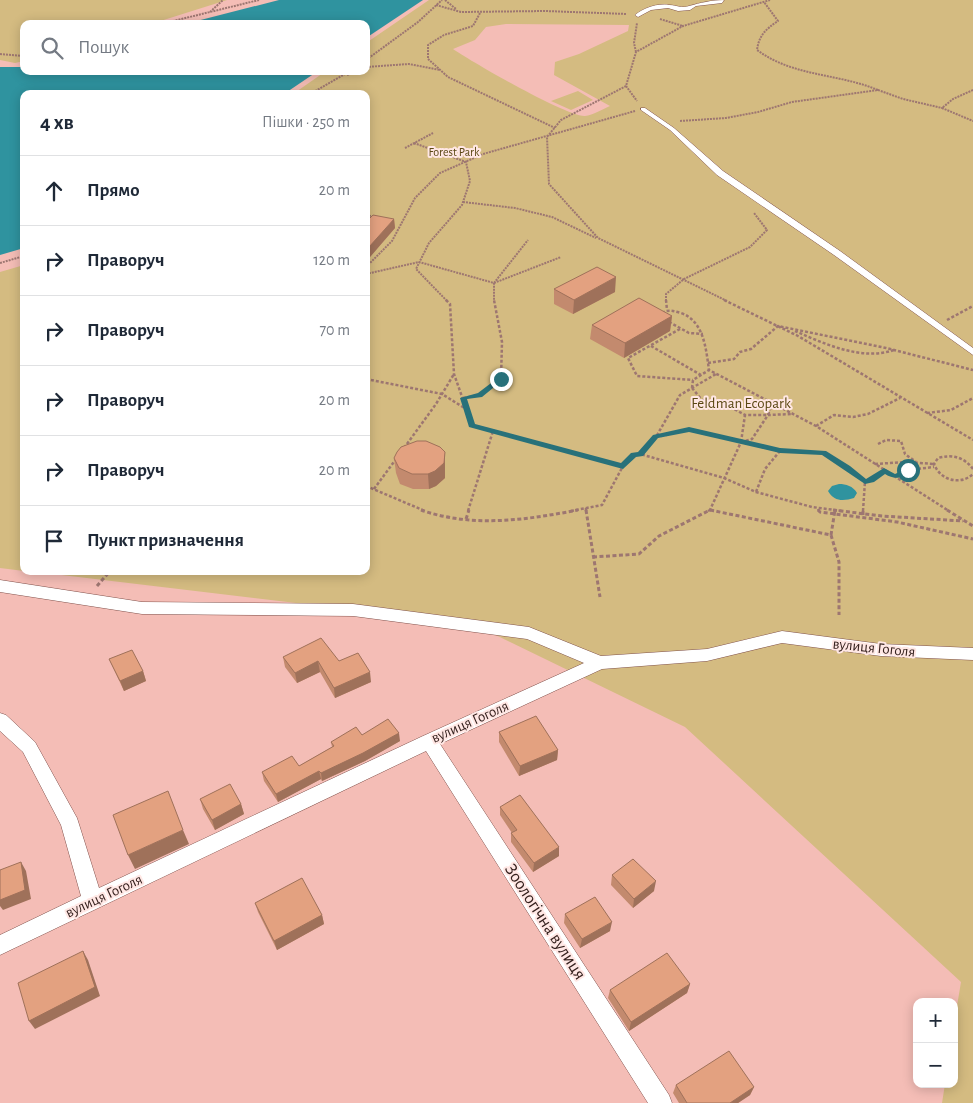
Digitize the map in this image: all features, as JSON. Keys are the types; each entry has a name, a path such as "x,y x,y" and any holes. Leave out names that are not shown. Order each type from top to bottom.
{"street":[{"path":"638,15 654,4 653,0"},
{"path":"650,8 668,6 678,9 690,8 695,5 720,2 721,0"},
{"path":"644,109 720,173 973,352"},
{"path":"0,586 142,608 353,610 529,633 600,663"},
{"name":"вулиця Гоголя","path":"0,945 429,741 600,663 707,656 782,638 880,650 973,654"},
{"path":"0,720 29,746 70,824 93,902"},
{"name":"Зоологічна вулиця","path":"429,741 661,1103"}],"path":[{"path":"210,12 223,0"},
{"path":"177,20 259,0"},
{"path":"370,57 418,22 444,0 461,12"},
{"path":"636,52 683,26 770,0"},
{"path":"764,2 778,21 764,30 758,40 757,50 772,61 799,72 859,82 903,99 942,108 973,121"},
{"path":"436,5 461,12 480,13 605,12 638,15 665,20 683,26"},
{"path":"480,13 473,26 444,35 428,45 428,59 448,77 554,128"},
{"path":"370,263 392,241 415,198 440,173 483,154 644,109 630,94 626,86 636,52 634,43 638,15"},
{"path":"0,54 20,56"},
{"path":"370,67 409,64 440,70"},
{"path":"340,78 344,75"},
{"path":"318,90 347,75"},
{"path":"612,245 598,238 549,184 547,137 560,120 626,86"},
{"path":"660,121 707,120 758,112 792,102 878,90"},
{"path":"942,108 953,99 973,90"},
{"path":"406,148 432,134"},
{"path":"414,143 466,162"},
{"path":"466,162 470,181 463,202 429,243 416,269 450,304 454,374 472,426 623,466"},
{"path":"463,202 515,208 552,217 778,326 973,440"},
{"path":"667,310 666,294 684,279 750,247 768,230 753,212 770,207"},
{"path":"370,216 375,217"},
{"path":"393,221 402,224"},
{"path":"463,398 480,395 501,379 502,342 493,295 494,283 528,240"},
{"path":"0,263 20,257"},
{"path":"370,273 419,262 494,283 560,257"},
{"path":"936,326 973,306"},
{"path":"703,334 689,333 680,329 665,319 661,312 667,310 679,312 694,320 702,330 703,334 708,363 710,370 816,426 973,526"},
{"path":"778,326 895,350 973,370"},
{"path":"708,363 734,359 740,352 751,349 778,326"},
{"path":"789,328 822,343 853,351 876,355 895,350"},
{"path":"680,329 628,358 637,376 694,380 710,370"},
{"path":"650,346 701,375"},
{"path":"402,451 454,374"},
{"path":"640,454 656,436 680,395 717,374"},
{"path":"370,380 442,394 467,409"},
{"path":"692,388 694,380"},
{"path":"692,388 702,400 719,401 735,407 745,415 793,414"},
{"path":"816,426 834,415 849,418 864,416 901,397"},
{"path":"926,413 951,410 973,398"},
{"path":"741,442 752,439 768,415 772,403"},
{"path":"710,510 741,442 745,415"},
{"path":"656,436 689,430 780,451 824,453 848,467 865,482"},
{"path":"466,519 493,431"},
{"path":"878,444 886,440 900,441 905,456 916,462"},
{"path":"756,492 762,470 768,461 780,451"},
{"path":"370,488 438,515 496,523 602,505 623,466 634,455 640,454 724,478 756,492 818,508 820,512 863,516 973,539"},
{"path":"895,477 908,470 934,465 938,458 948,456 960,458 972,464 973,469"},
{"path":"374,489 397,458"},
{"path":"875,464 916,462 934,465 940,474 952,480 964,480 973,474"},
{"path":"865,482 871,480 884,470"},
{"path":"863,516 865,482"},
{"path":"586,508 600,597"},
{"path":"593,557 639,554 659,536 710,510 831,535"},
{"path":"835,512 831,535 839,562 839,615"},
{"path":"863,516 963,521"},
{"path":"902,517 903,524"}],"green space":[{"path":"0,0 227,0 164,20 20,20 20,62 15,63 0,60"},
{"path":"429,0 973,0 973,1103 942,1103 944,1088 958,1088 958,1000 961,982 685,727 473,624 62,575 370,575 370,90 299,90 320,75 370,75 370,40","holes":["506,24 629,25 628,31 579,54 555,62 554,75 610,106 585,116 559,108 540,99 453,49 475,40 486,27"]},
{"path":"578,91 593,100 571,110 551,101"},
{"path":"20,266 20,570 0,568 0,272"}],"water":[{"path":"279,0 423,0 370,35 370,20 201,20"},
{"path":"0,67 20,67 20,75 312,75 290,90 20,90 20,249 0,255"},
{"path":"839,484 851,487 857,493 854,498 843,500 836,499 830,495 828,491 832,486"}],"building":[{"path":"373,215 394,219 370,246 370,218"},
{"path":"597,267 616,277 574,300 554,289"},
{"path":"639,298 672,316 625,343 592,325"},
{"path":"417,441 426,441 440,447 445,452 444,463 435,471 428,474 412,474 399,468 394,458 397,452 401,447"},
{"path":"321,638 339,661 358,653 370,672 334,688 318,661 295,673 283,657"},
{"path":"132,650 143,671 120,681 109,659"},
{"path":"536,716 558,750 520,766 499,732"},
{"path":"388,719 399,733 363,753 321,773 319,771 276,794 262,772 292,756 299,766 334,746 331,742 356,727 362,735"},
{"path":"230,784 241,804 212,820 200,799"},
{"path":"168,791 183,830 128,855 113,815"},
{"path":"520,795 559,847 534,863 511,833 517,830 500,807"},
{"path":"633,859 656,881 634,899 612,875"},
{"path":"21,862 25,890 0,900 0,870"},
{"path":"302,878 322,915 274,941 255,903"},
{"path":"595,897 612,922 582,939 565,914"},
{"path":"83,951 95,987 29,1021 18,983"},
{"path":"667,953 690,984 631,1022 610,990"},
{"path":"729,1051 754,1087 730,1103 687,1103 676,1085"}],"route":[{"path":"501,379 488,387 480,395 463,398 472,426 623,466 634,455 640,454 656,436 689,430 780,451 824,453 848,467 865,482 871,480 884,470 895,477 908,470"}],"park label":[{"name":"Forest Park","path":"454,152"},
{"name":"Feldman Ecopark","path":"741,403"}]}
